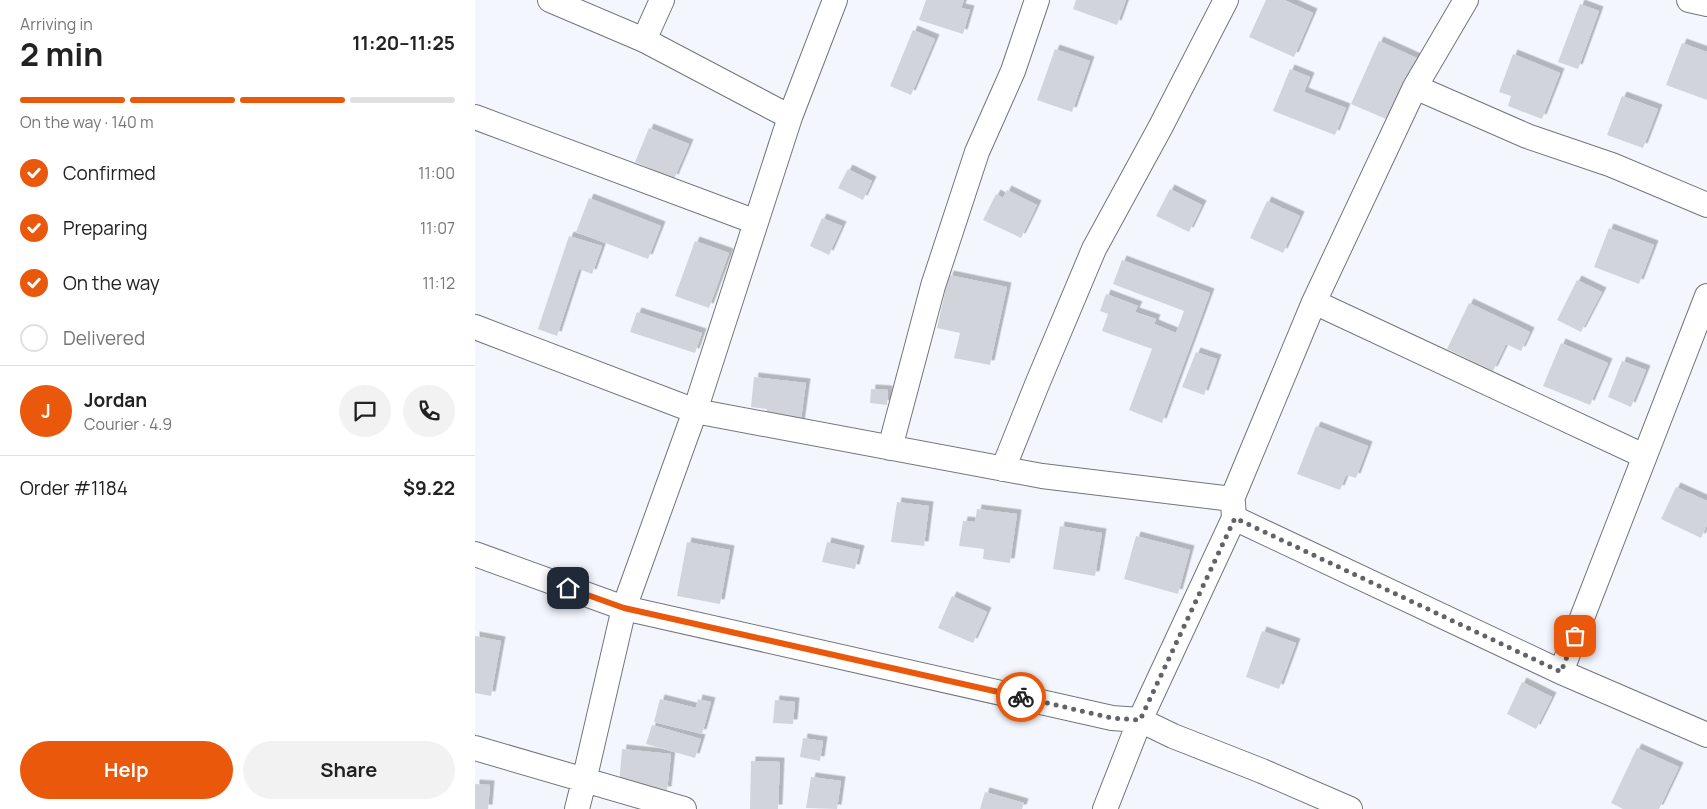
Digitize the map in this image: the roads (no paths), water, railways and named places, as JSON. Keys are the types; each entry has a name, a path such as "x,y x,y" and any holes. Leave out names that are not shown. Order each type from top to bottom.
{"street":[{"path":"550,0 643,40 790,118"},
{"path":"643,40 662,0"},
{"path":"577,809 624,608 695,411 790,118 835,0"},
{"path":"890,448 933,286 977,152 1013,72 1037,0"},
{"path":"1003,469 1095,249 1226,0"},
{"path":"1105,809 1140,720 1233,508 1314,302 1415,88 1466,0"},
{"path":"1689,0 1707,4"},
{"path":"1415,88 1527,136 1612,165 1707,205"},
{"path":"475,117 756,222"},
{"path":"1561,672 1707,296"},
{"path":"1314,302 1644,456"},
{"path":"475,327 695,411 1003,469 1233,508 1561,672 1707,735"},
{"path":"475,554 624,608 1112,718 1140,720 1173,736 1262,771 1350,809"},
{"path":"475,748 684,809"}]}
